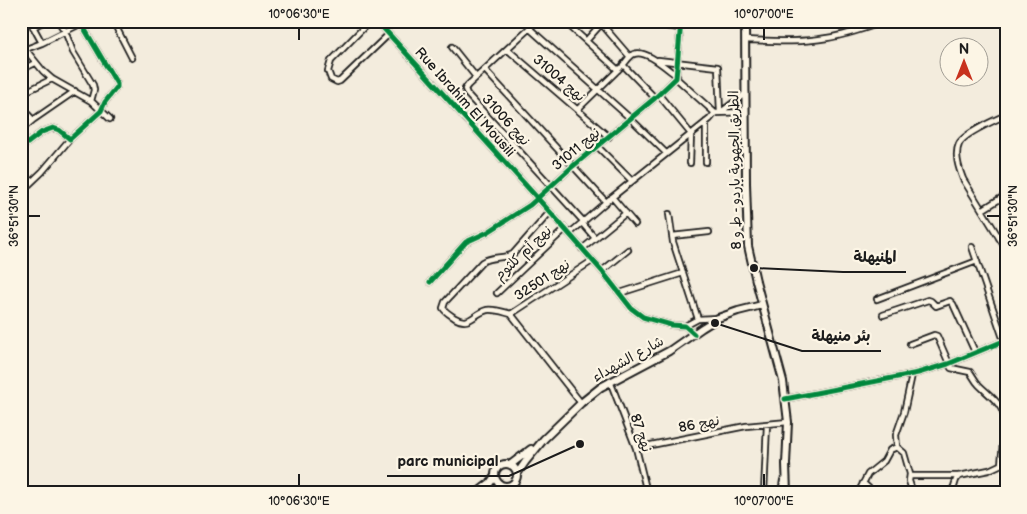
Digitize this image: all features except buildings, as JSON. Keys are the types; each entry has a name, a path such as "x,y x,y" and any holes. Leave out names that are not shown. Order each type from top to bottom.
{"main road":[{"name":"الطريق الجهوية باردو - ط و 8","path":"745,21 748,246 762,305 779,363 786,399 788,422 787,493"},
{"name":"شارع الشهداء","path":"544,439 581,403 610,381 669,351 718,318 762,305"},
{"path":"477,493 490,483 500,467 510,465 544,439"},
{"path":"488,493 514,483 517,474 544,439"},
{"name":"الطريق الجهوية باردو - ط و 8","path":"782,493 786,464"},
{"path":"510,465 517,474"},
{"path":"495,476 498,483 505,486"}],"street":[{"path":"30,21 42,43"},
{"path":"33,27 44,21"},
{"path":"58,21 65,32 73,52 94,86 91,101"},
{"path":"113,21 132,58"},
{"path":"370,21 329,65 328,71 331,79 337,82 340,81 388,35"},
{"name":"Rue Ibrahim El Mousili","path":"377,21 550,212 602,271 631,308 643,317 663,324 685,326"},
{"name":"نهج 31006","path":"538,21 466,87 467,94 551,186"},
{"path":"630,21 680,28"},
{"path":"676,77 681,21"},
{"path":"746,40 793,41 824,39 886,21"},
{"path":"21,192 42,172 70,139 101,111 105,102 115,91 117,84 84,22 26,49"},
{"path":"566,22 618,70"},
{"path":"586,41 600,22 630,58"},
{"path":"529,28 631,119 666,153"},
{"path":"21,44 35,63 52,79 91,101 110,119"},
{"path":"452,47 476,77"},
{"name":"نهج 31004","path":"508,50 609,137"},
{"path":"578,109 633,54 641,53 657,60 718,67 718,113"},
{"path":"657,60 718,113 746,112"},
{"path":"21,70 35,63"},
{"path":"623,65 657,96 691,134 690,163"},
{"path":"485,70 606,202"},
{"name":"نهج 31011","path":"430,282 466,242 478,237 519,212 537,198 631,119 676,77"},
{"path":"21,94 52,79"},
{"path":"21,130 75,91"},
{"path":"569,234 666,153 746,93"},
{"path":"21,107 33,120"},
{"path":"1006,115 968,135 958,146 958,161 961,174 1006,249"},
{"path":"706,122 706,162"},
{"path":"21,148 42,132 53,128 59,130 70,139"},
{"path":"598,147 632,181"},
{"path":"551,186 595,238"},
{"path":"982,210 1006,195"},
{"path":"612,197 635,224"},
{"path":"550,212 513,254 508,257 486,259 482,262 445,302 444,308 445,311 460,321 466,321 482,312 490,310 510,314 581,403"},
{"path":"582,249 626,213"},
{"path":"669,214 672,236 698,319"},
{"name":"نهج أم كلثوم","path":"497,293 565,229"},
{"path":"672,236 709,232"},
{"path":"999,238 1006,233"},
{"path":"786,399 912,375 948,364 1005,340 972,247"},
{"path":"602,271 628,250"},
{"path":"877,299 977,260"},
{"name":"نهج 32501","path":"510,314 592,261"},
{"path":"620,293 683,273"},
{"path":"883,315 928,300 932,300 936,306 950,301 975,352"},
{"path":"694,334 685,326 698,319 718,318"},
{"path":"910,344 936,335 948,364 953,369 970,372 997,402 1004,413 1005,419 1003,463 989,470 959,476 910,476"},
{"path":"912,375 904,412 896,430 898,447 904,453 913,493"},
{"name":"نهج 87","path":"610,381 636,448 647,493"},
{"name":"نهج 86","path":"636,448 767,424 788,422"},
{"path":"764,493 767,424"},
{"path":"858,493 868,474 884,460 890,450 898,447"},
{"path":"952,493 955,481 959,476"},
{"path":"863,483 874,493"}],"cycle path":[{"path":"377,21 550,212 602,271 631,308 643,317 671,325 685,326 694,334"},
{"path":"430,282 466,242 488,232 530,205 676,78 681,21"},
{"path":"21,148 42,132 53,128 59,130 70,139 101,111 105,102 117,87 81,23"},
{"path":"785,399 918,373 948,364 1006,340"}],"place":[{"name":"المنيهلة","path":"754,268"},
{"name":"بئر منيهلة","path":"715,323"},
{"name":"parc municipal","path":"580,444"}]}
